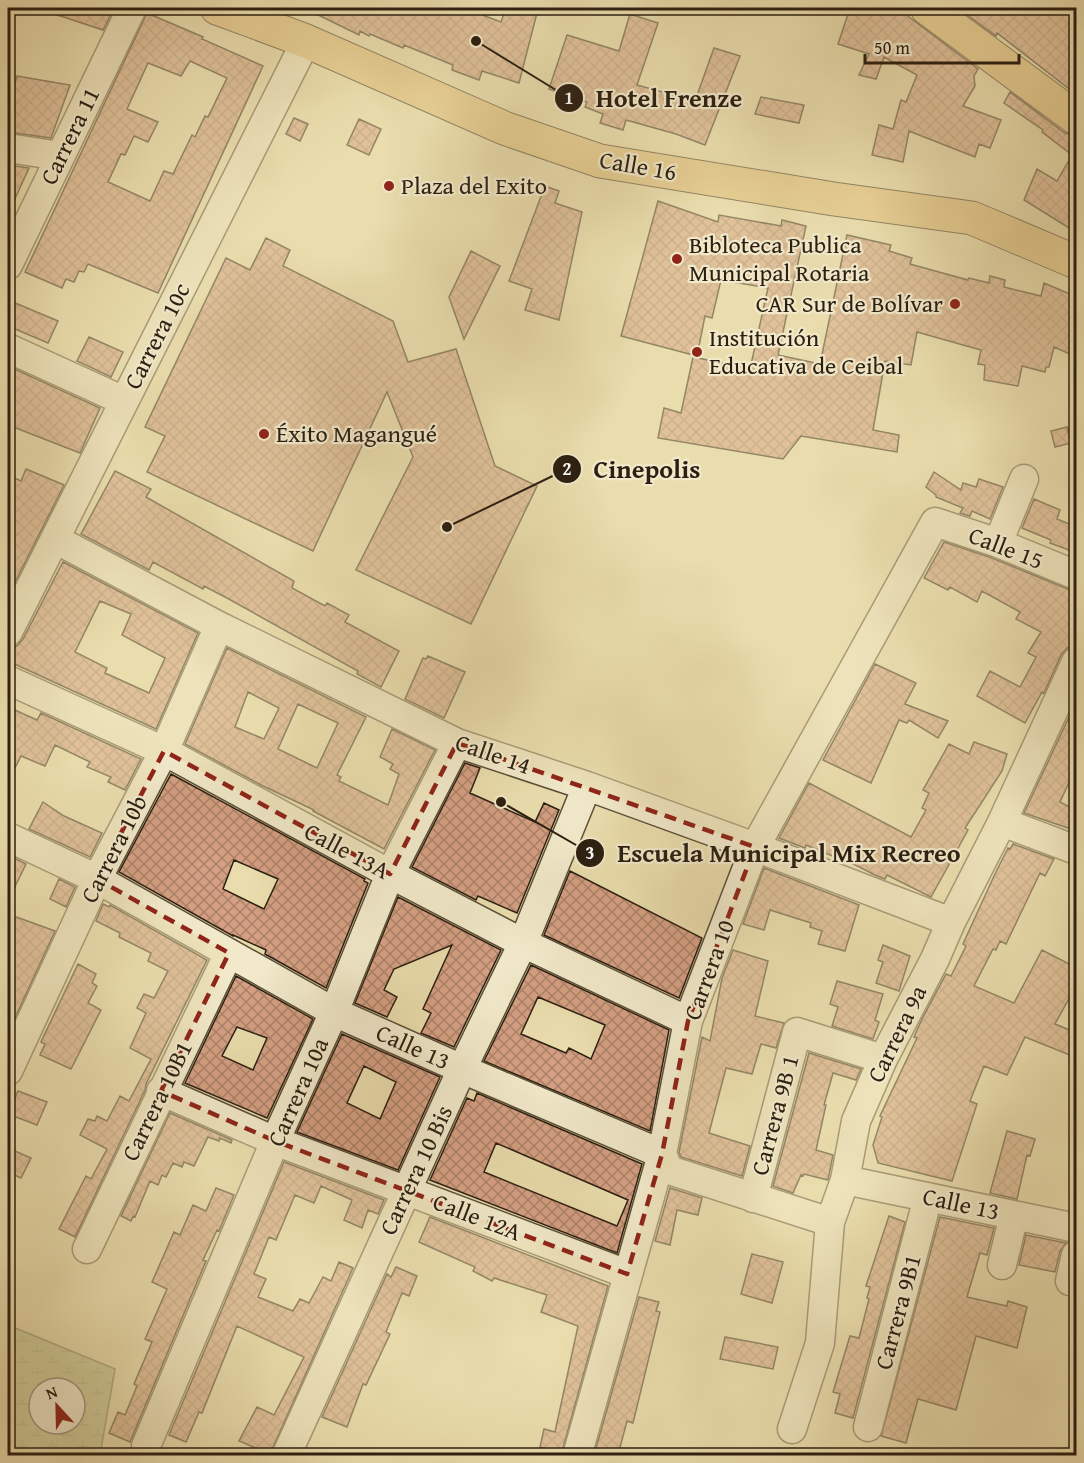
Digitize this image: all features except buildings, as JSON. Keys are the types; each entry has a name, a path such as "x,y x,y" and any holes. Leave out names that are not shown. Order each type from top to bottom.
{"main road":[{"name":"Calle 16","path":"217,8 266,16 306,41 504,128 600,161 972,218 1073,253"},
{"path":"927,8 1077,118"}],"street":[{"name":"Carrera 11","path":"8,265 132,8"},
{"name":"Carrera 10c","path":"8,632 306,41"},
{"path":"8,148 60,156"},
{"path":"8,348 124,401"},
{"path":"998,543 1024,479"},
{"name":"Calle 15","path":"935,522 998,543 1077,575"},
{"name":"Carrera 10","path":"577,1455 662,1154 688,1020 755,847 935,522"},
{"name":"Calle 14","path":"55,539 219,626 457,743 587,786 951,922"},
{"name":"Carrera 10b","path":"8,1071 97,879 164,751 219,626"},
{"name":"Carrera 9a","path":"792,1429 820,1343 830,1222 845,1180 856,1121 883,1059 1002,822 1077,662"},
{"name":"Calle 13A","path":"8,680 164,751 390,874 523,943 688,1020"},
{"name":"Carrera 10a","path":"146,1446 275,1141 334,1012 390,874 457,743"},
{"name":"Carrera 10 Bis","path":"286,1455 462,1069 523,943 587,786"},
{"path":"1002,822 1077,850"},
{"name":"Calle 13","path":"8,837 97,879 334,1012 662,1154 669,1170 830,1222"},
{"name":"Carrera 10B1","path":"87,1249 228,953"},
{"name":"Carrera 9B 1","path":"753,1198 797,1032 883,1059"},
{"name":"Calle 12A","path":"161,1090 275,1141 627,1274"},
{"name":"Calle 13","path":"845,1180 1077,1228"},
{"name":"Carrera 9B1","path":"868,1427 928,1197"},
{"path":"1002,1265 1014,1215"}],"highlighted area":[{"path":"457,743 755,847 688,1021 662,1154 627,1274 275,1141 161,1091 229,953 97,879 164,751 390,874"}],"green space":[{"path":"8,1325 115,1369 100,1455 8,1455"}],"place":[{"name":"Hotel Frenze","path":"476,41"},
{"name":"Plaza del Exito","path":"389,186"},
{"name":"Bibloteca Publica Municipal Rotaria","path":"677,259"},
{"name":"CAR Sur de Bolívar","path":"955,304"},
{"name":"Institución Educativa de Ceibal","path":"697,352"},
{"name":"Éxito Magangué","path":"264,434"},
{"name":"Cinepolis","path":"447,527"},
{"name":"Escuela Municipal Mix Recreo","path":"501,802"}]}
